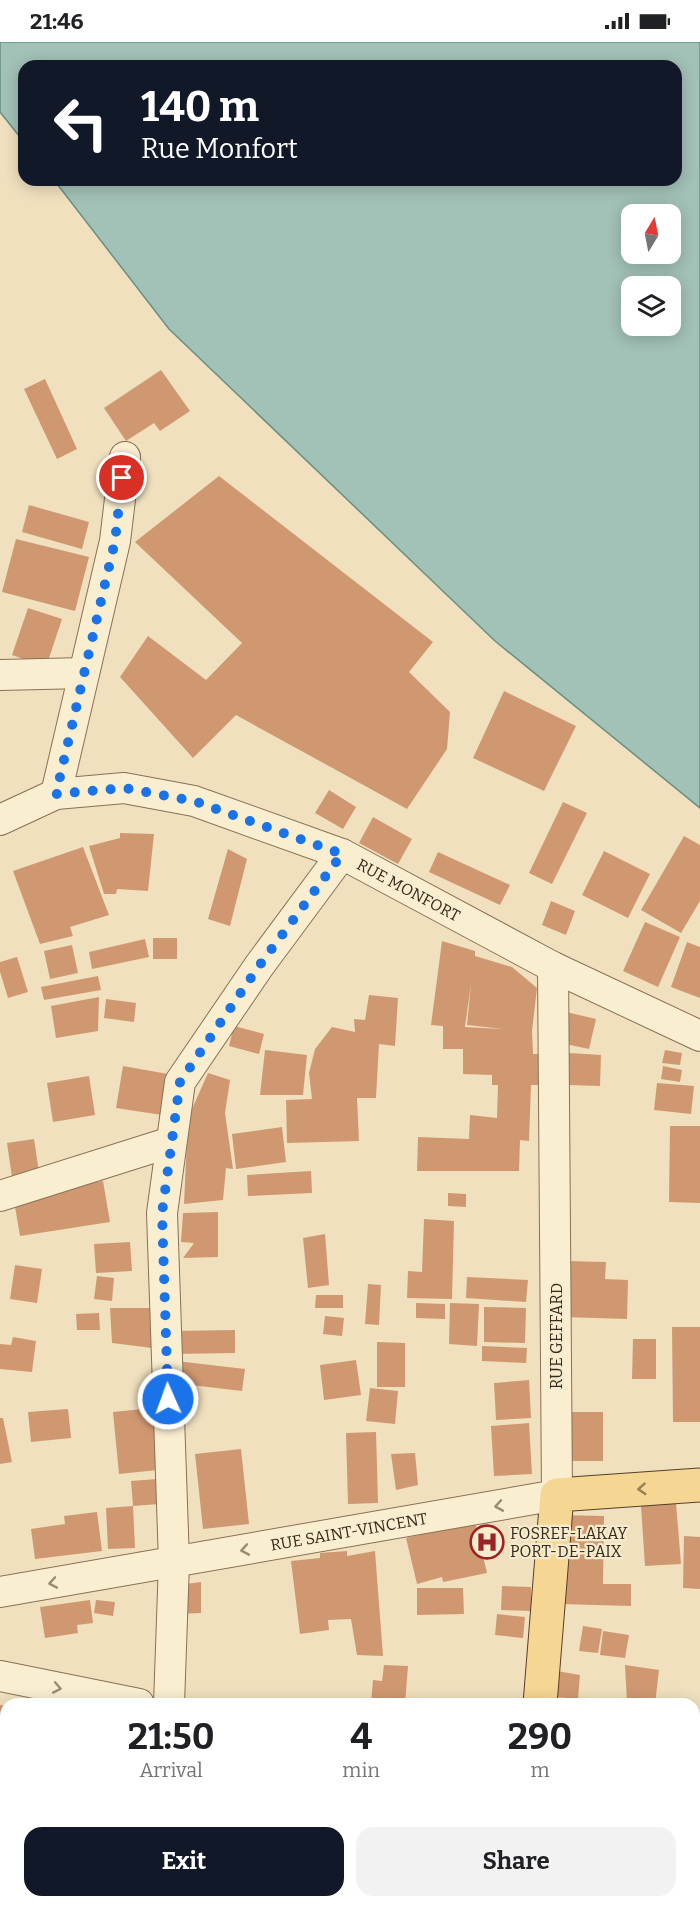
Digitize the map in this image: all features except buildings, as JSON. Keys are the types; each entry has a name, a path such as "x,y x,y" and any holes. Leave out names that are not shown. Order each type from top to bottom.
{"main road":[{"name":"RUE SAINT-VINCENT","path":"557,1495 700,1485"},
{"name":"RUE GEFFARD","path":"540,1698 557,1495"}],"street":[{"path":"56,794 115,541 125,457"},
{"path":"0,675 84,673"},
{"name":"RUE MONFORT","path":"0,820 56,794 124,788 194,801 342,854 553,967 700,1036"},
{"path":"169,1698 174,1562 162,1213 180,1082 259,966 342,854"},
{"name":"RUE GEFFARD","path":"553,967 557,1495"},
{"path":"0,1196 171,1142"},
{"name":"RUE SAINT-VINCENT","path":"0,1592 557,1495"},
{"path":"0,1676 109,1698"}],"water":[{"path":"0,42 700,42 700,808 495,641 169,329 59,186 682,186 682,60 18,60 18,134 0,112"}],"place":[{"name":"FOSREF-LAKAY PORT-DE-PAIX","path":"487,1542"}],"route":[{"path":"122,478 115,541 56,794 124,788 194,801 342,854 259,966 180,1082 162,1213 168,1399"}]}
